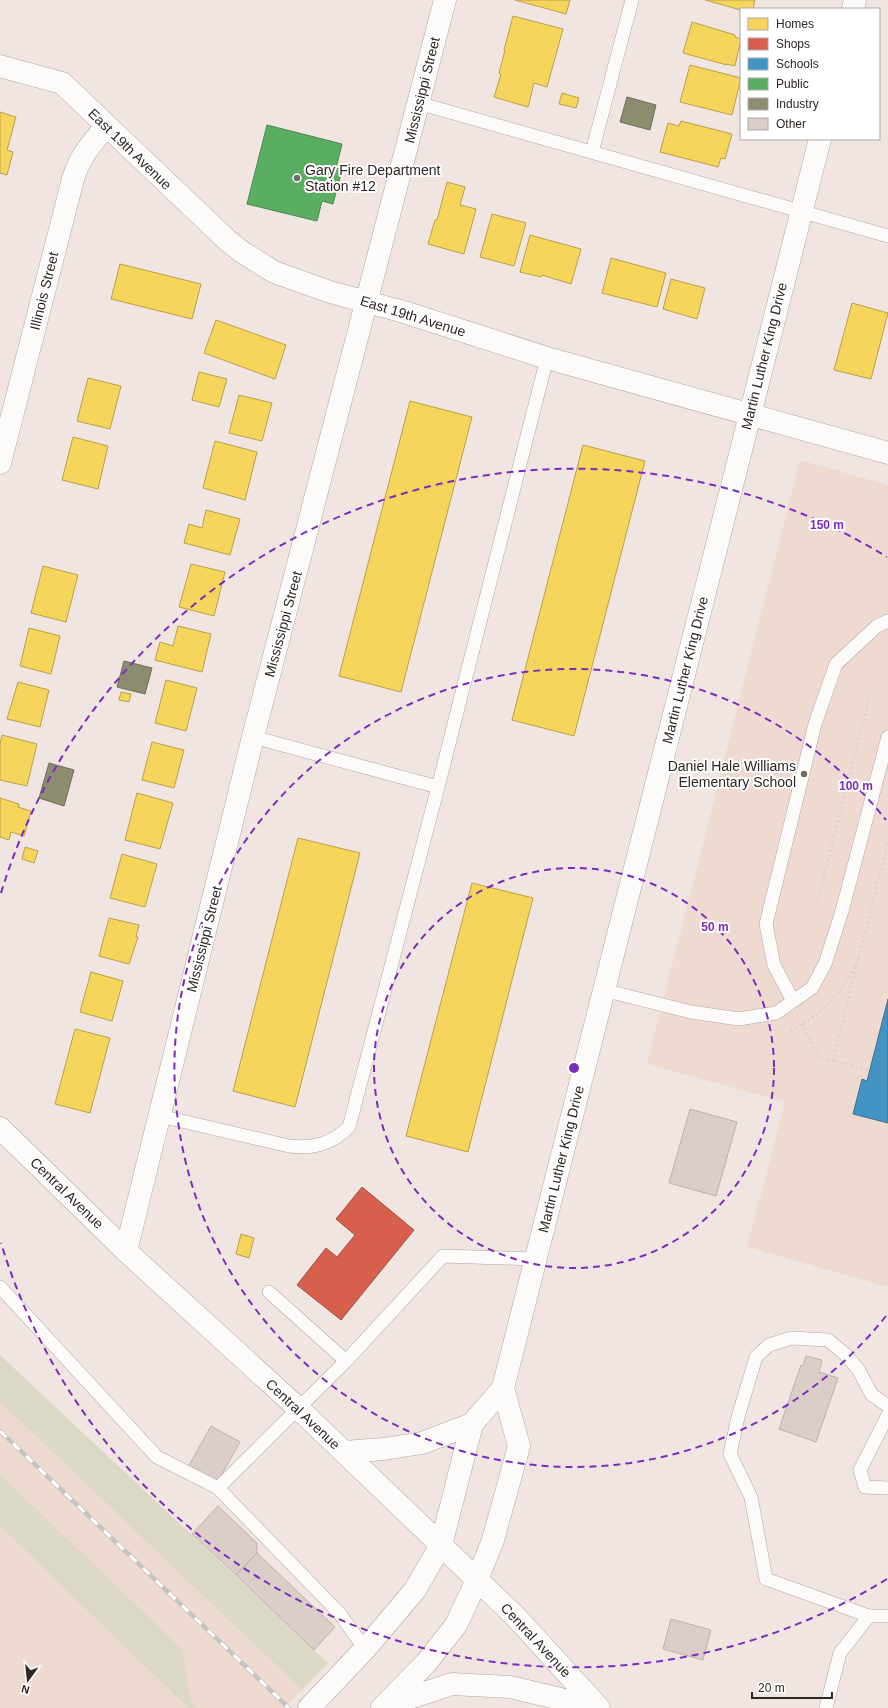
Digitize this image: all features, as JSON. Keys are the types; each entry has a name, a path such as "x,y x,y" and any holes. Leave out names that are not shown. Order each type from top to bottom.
{"main road":[{"name":"Mississippi Street","path":"126,1250 253,737 445,0"},
{"name":"East 19th Avenue","path":"0,66 62,83 106,127 227,240 242,252 269,269 291,279 404,312 547,358 888,453"},
{"name":"Illinois Street","path":"0,464 73,179 81,159 88,147 106,127"},
{"name":"Martin Luther King Drive","path":"310,1708 365,1649 415,1590 441,1545 472,1424 503,1388 820,140"},
{"name":"Central Avenue","path":"0,1128 126,1250 299,1409 478,1580 515,1616 599,1708"},
{"name":"Martin Luther King Drive","path":"382,1708 426,1663 456,1625 478,1580 493,1540 519,1446 503,1388"},
{"path":"344,1452 384,1449 422,1443 472,1424"},
{"path":"382,1708 452,1684 510,1687 599,1708"}],"lane":[{"path":"592,152 632,0"},
{"path":"418,104 888,236"},
{"path":"160,1116 302,1148 318,1145 335,1139 349,1127 438,787 547,358"},
{"path":"793,1001 774,966 766,924 815,724 836,664 877,626 888,621"},
{"path":"253,737 438,787"},
{"path":"603,990 691,1012 739,1019 776,1013 812,988 825,964 842,910 888,737"},
{"path":"218,1488 346,1361 443,1256 535,1259"},
{"path":"0,1287 157,1457 218,1488 340,1614 365,1649"},
{"path":"269,1292 346,1361"},
{"path":"888,1406 872,1395 858,1369 846,1354 828,1340 792,1338 769,1345 756,1357 738,1417 730,1454 751,1497 766,1579 869,1616 888,1616"},
{"path":"888,1414 860,1470 865,1487 888,1488"},
{"path":"826,1708 840,1654 869,1616"}],"path":[{"path":"818,900 870,696"},
{"path":"843,802 847,803"},
{"path":"833,1061 888,842"},
{"path":"802,1024 818,1057 870,1070"}],"shaded area":[{"name":"Daniel Hale Williams Elementary School","path":"800,460 888,485 888,1287 747,1247 785,1102 647,1064"},
{"path":"0,1355 328,1663 302,1690 0,1402"},
{"path":"0,1402 302,1690 284,1708 197,1708 191,1702 182,1649 0,1474"},
{"path":"0,1474 182,1649 191,1702 197,1708 188,1708 0,1526"},
{"path":"0,1526 188,1708 0,1708"}],"building: Homes":[{"path":"515,0 570,0 566,14"},
{"path":"705,0 755,0 753,8 740,8 740,10"},
{"path":"513,16 563,29 547,87 534,83 528,107 494,97 501,74 499,73"},
{"path":"692,22 735,35 735,37 740,39 735,66 683,53"},
{"path":"690,65 740,78 732,115 680,102"},
{"path":"562,93 579,98 576,108 559,104"},
{"path":"0,112 16,117 7,150 13,152 7,175 0,173"},
{"path":"681,121 732,134 725,159 721,158 718,167 660,152 668,123 679,126"},
{"path":"447,182 465,187 460,205 476,209 464,254 428,244 435,220 437,220"},
{"path":"492,214 526,223 514,266 480,257"},
{"path":"530,235 581,249 571,284 542,275 541,277 520,272"},
{"path":"611,258 666,273 657,307 602,293"},
{"path":"120,264 201,284 192,319 111,299"},
{"path":"671,279 705,288 697,319 663,309"},
{"path":"852,303 888,313 871,379 834,370"},
{"path":"216,320 286,345 275,379 204,353"},
{"path":"199,372 227,379 219,407 192,400"},
{"path":"88,378 121,386 110,429 77,421"},
{"path":"239,395 272,403 262,441 229,433"},
{"path":"410,401 472,417 401,692 339,676"},
{"path":"73,437 108,446 98,489 62,480"},
{"path":"215,441 257,452 245,500 203,488"},
{"path":"583,445 645,461 574,736 512,720"},
{"path":"206,510 240,519 230,555 184,543 189,524 202,528"},
{"path":"191,564 225,572 214,616 179,607"},
{"path":"43,566 78,575 66,622 31,613"},
{"path":"178,626 211,634 202,672 155,660 160,642 173,646"},
{"path":"29,628 60,636 51,674 20,666"},
{"path":"166,680 197,688 186,731 155,723"},
{"path":"18,682 49,690 40,727 7,719"},
{"path":"121,692 131,694 129,702 119,700"},
{"path":"2,735 37,744 27,786 0,780 0,744"},
{"path":"152,742 184,750 174,788 142,780"},
{"path":"137,793 173,803 160,849 125,840"},
{"path":"0,798 19,804 18,807 31,811 24,836 11,832 9,840 0,837"},
{"path":"298,838 360,853 295,1107 233,1091"},
{"path":"25,847 38,851 34,863 22,859"},
{"path":"122,854 157,864 145,907 110,898"},
{"path":"472,883 533,898 468,1152 406,1136"},
{"path":"109,918 139,925 136,937 138,937 129,964 99,956"},
{"path":"91,972 123,981 112,1021 80,1012"},
{"path":"75,1029 110,1038 90,1113 55,1104"},
{"path":"241,1234 254,1238 249,1258 236,1254"}],"building: Shops":[{"path":"362,1187 414,1230 341,1320 297,1285 326,1248 337,1257 355,1235 336,1219"}],"building: Schools":[{"path":"888,999 888,1123 853,1114 862,1079 867,1081"}],"building: Public":[{"name":"Gary Fire Department Station #12","path":"267,125 342,144 336,168 342,170 333,204 322,201 317,221 247,204"}],"building: Industry":[{"path":"627,97 656,105 650,130 620,122"},
{"path":"124,661 152,668 145,694 117,687"},
{"path":"49,763 74,770 64,806 39,798"}],"building: Other":[{"path":"690,1109 737,1122 716,1196 669,1183"},
{"path":"806,1356 822,1360 819,1372 838,1378 816,1442 779,1429 801,1365 803,1366"},
{"path":"211,1426 240,1442 216,1485 187,1469"},
{"path":"218,1506 257,1543 257,1553 236,1575 192,1534"},
{"path":"257,1553 335,1627 314,1650 236,1575"},
{"path":"671,1619 711,1630 703,1660 663,1649"}],"railway":[{"path":"0,1431 289,1708"}],"place":[{"name":"Gary Fire Department Station #12","path":"297,178"},
{"name":"Daniel Hale Williams Elementary School","path":"804,774"}]}
